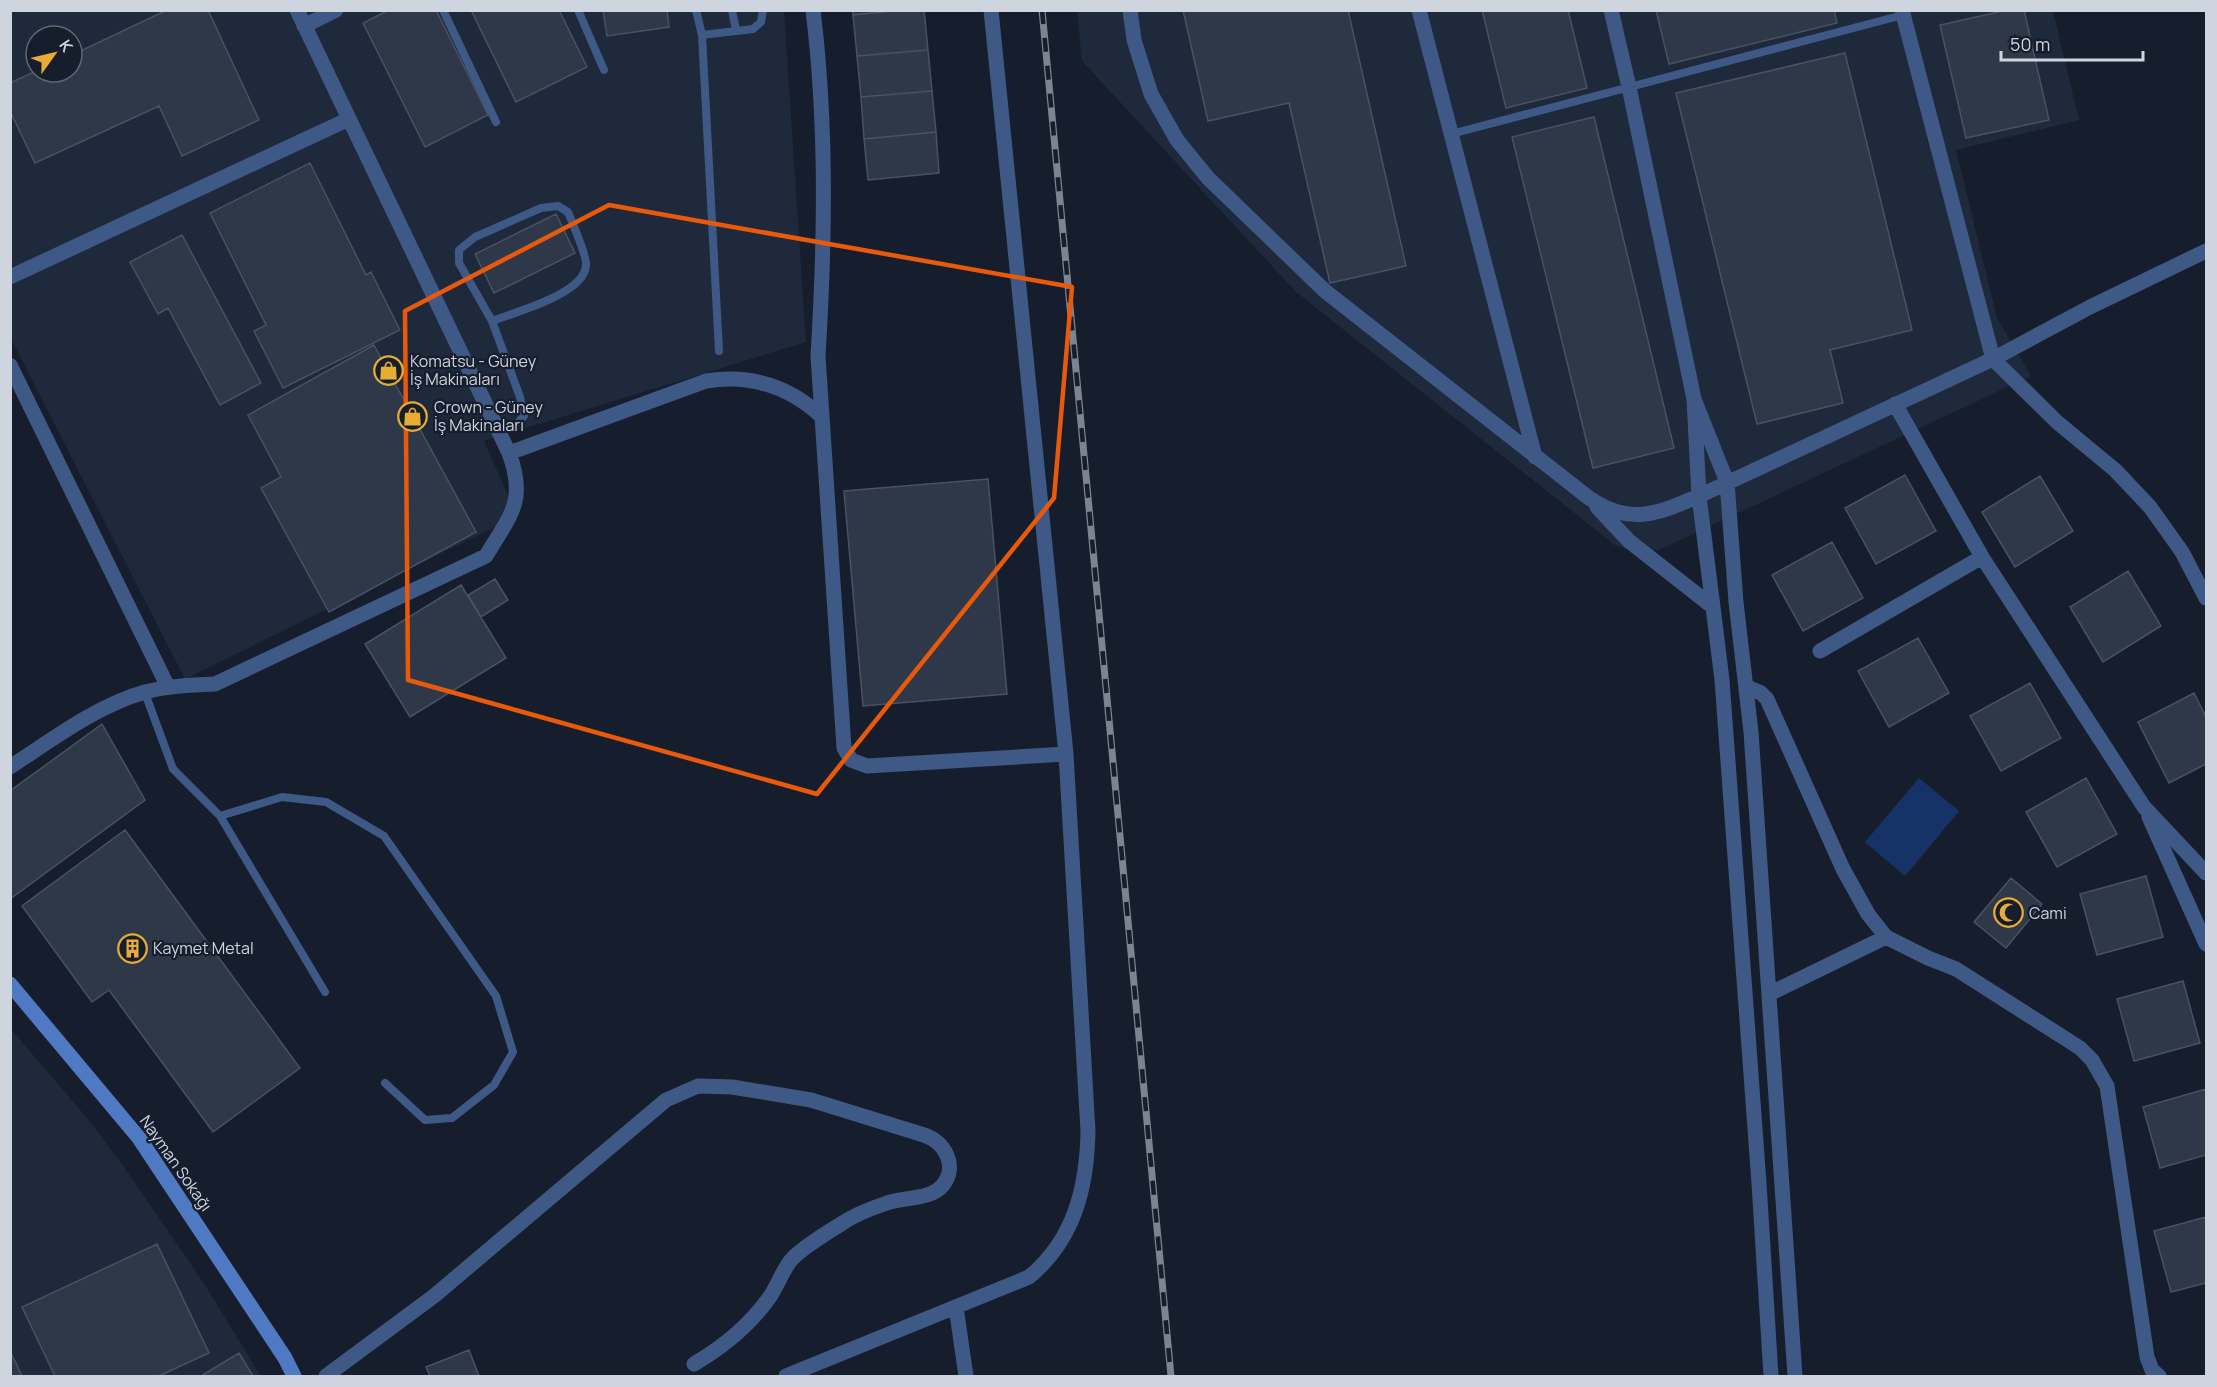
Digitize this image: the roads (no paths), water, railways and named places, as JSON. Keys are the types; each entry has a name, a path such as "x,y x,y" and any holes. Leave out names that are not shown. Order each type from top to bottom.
{"street":[{"path":"10,767 99,711 145,693 168,687 215,684 486,556 505,528 516,500 516,471 509,453 297,10"},
{"path":"304,26 336,10"},
{"path":"813,10 823,164 822,292 818,356 843,741 847,755 859,764 867,766 1066,754"},
{"path":"786,1377 1029,1277 1054,1252 1069,1227 1085,1176 1088,1131 1066,754 991,10"},
{"path":"1130,10 1134,40 1151,94 1177,140 1208,178 1325,291 1588,498 1613,512 1639,516 1661,512 1699,496 1993,359 2090,307 2206,251"},
{"path":"1419,10 1535,457"},
{"path":"1611,10 1694,399 1699,496 1722,692 1759,1183 1771,1377"},
{"path":"1903,13 1993,359 2057,422 2115,470 2139,494 2166,527 2206,598"},
{"path":"10,277 349,119"},
{"path":"10,365 168,687"},
{"path":"509,453 706,381 722,379 737,378 767,383 797,396 822,417"},
{"path":"1694,399 1727,482 1736,602 1747,687 1795,1377"},
{"path":"1894,404 1982,557 2144,807 2206,944"},
{"path":"1588,498 1629,541 1713,607"},
{"path":"1820,651 1982,557"},
{"path":"1747,687 1761,693 1767,699 1843,869 1868,914 1886,937 1956,969 1983,986 2080,1048 2101,1073 2107,1086 2147,1358 2152,1370 2159,1377"},
{"path":"2144,807 2206,873"},
{"path":"1769,994 1886,937"},
{"name":"Nayman Sokağı","path":"10,984 140,1138 285,1358 294,1377"},
{"path":"326,1377 434,1296 666,1100 687,1089 721,1085 811,1100 924,1135 939,1142 949,1162 948,1177 939,1189 928,1195 885,1203 843,1222 792,1259 782,1279 755,1316 725,1344 693,1364"},
{"path":"956,1307 966,1377"}],"lane":[{"path":"443,10 496,122"},
{"path":"578,10 604,70"},
{"path":"696,10 702,35 719,351"},
{"path":"732,10 736,30"},
{"path":"702,35 753,29 761,21 763,10"},
{"path":"1451,134 1903,13"},
{"path":"492,321 566,292 582,278 587,265 568,212 558,206 541,208 475,237 459,250 459,263 492,321 520,397 524,416 515,426 499,432"},
{"path":"145,693 173,769 220,816 325,992"},
{"path":"220,816 282,797 326,802 384,836 496,996 513,1052 494,1085 452,1118 425,1120 385,1083"}],"railway":[{"path":"1042,10 1171,1376"}],"place":[{"name":"Komatsu - Güney İş Makinaları","path":"389,370"},
{"name":"Crown - Güney İş Makinaları","path":"413,416"},
{"name":"Cami","path":"2008,913"},
{"name":"Kaymet Metal","path":"132,948"}]}
